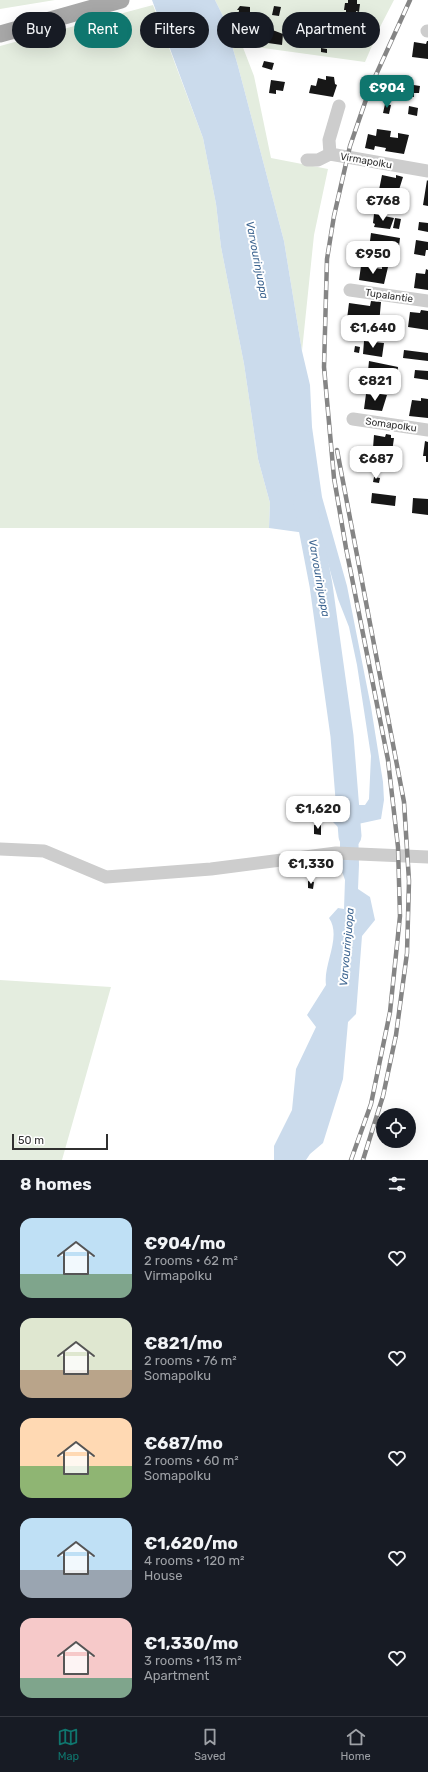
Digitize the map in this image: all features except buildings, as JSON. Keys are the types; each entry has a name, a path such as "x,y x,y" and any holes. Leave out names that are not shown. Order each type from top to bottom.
{"main road":[{"path":"0,34 122,0"}],"street":[{"name":"Virmapolku","path":"339,106 329,140 330,154 428,171"},
{"path":"307,160 318,160 330,154"},
{"name":"Tupalantie","path":"350,290 428,301"},
{"name":"Somapolku","path":"353,419 428,430"},
{"path":"0,849 44,851 106,877 211,869 336,853 428,857"}],"shaded area":[{"path":"0,0 55,0 0,9"},
{"path":"215,0 394,0 380,27 380,12 282,12 282,48 371,48 365,62 264,48 274,48 274,12 221,12"},
{"path":"153,5 156,12 140,12 140,48 169,48 203,138 216,204 221,247 244,364 258,459 270,503 269,528 0,528 0,46 12,43 12,48 66,48 66,28 74,26 74,48 132,48 132,12 127,12"},
{"path":"233,48 243,48 254,76 271,158 328,169 314,235 302,351 284,241"},
{"path":"0,980 111,987 62,1160 0,1160"}],"water":[{"path":"152,0 215,0 221,12 217,12 217,48 233,48 284,241 302,351 310,385 312,427 322,497 347,586 371,707 383,782 384,800 381,819 358,824 358,889 370,897 375,920 362,936 356,1014 348,1022 343,1079 323,1143 310,1154 306,1160 274,1160 274,1146 292,1110 296,1069 316,1027 307,1015 326,985 327,968 334,934 329,918 338,908 344,909 345,880 340,866 340,839 338,827 333,822 332,811 340,805 365,805 369,799 371,756 357,665 349,627 338,599 320,535 269,528 270,503 258,459 244,364 221,247 216,204 203,138 170,48 209,48 209,12 156,12"}],"waterway":[{"name":"Varvourinjuopa","path":"305,502 321,585 342,736 350,836"}],"railway":[{"path":"351,1160 371,1104 390,1012 400,916 398,847 388,760 346,548 334,478 324,367 327,259 334,216 350,146 370,88 410,0"},
{"path":"337,450 404,802 409,881 407,953 396,1035 383,1096 363,1160"}]}
